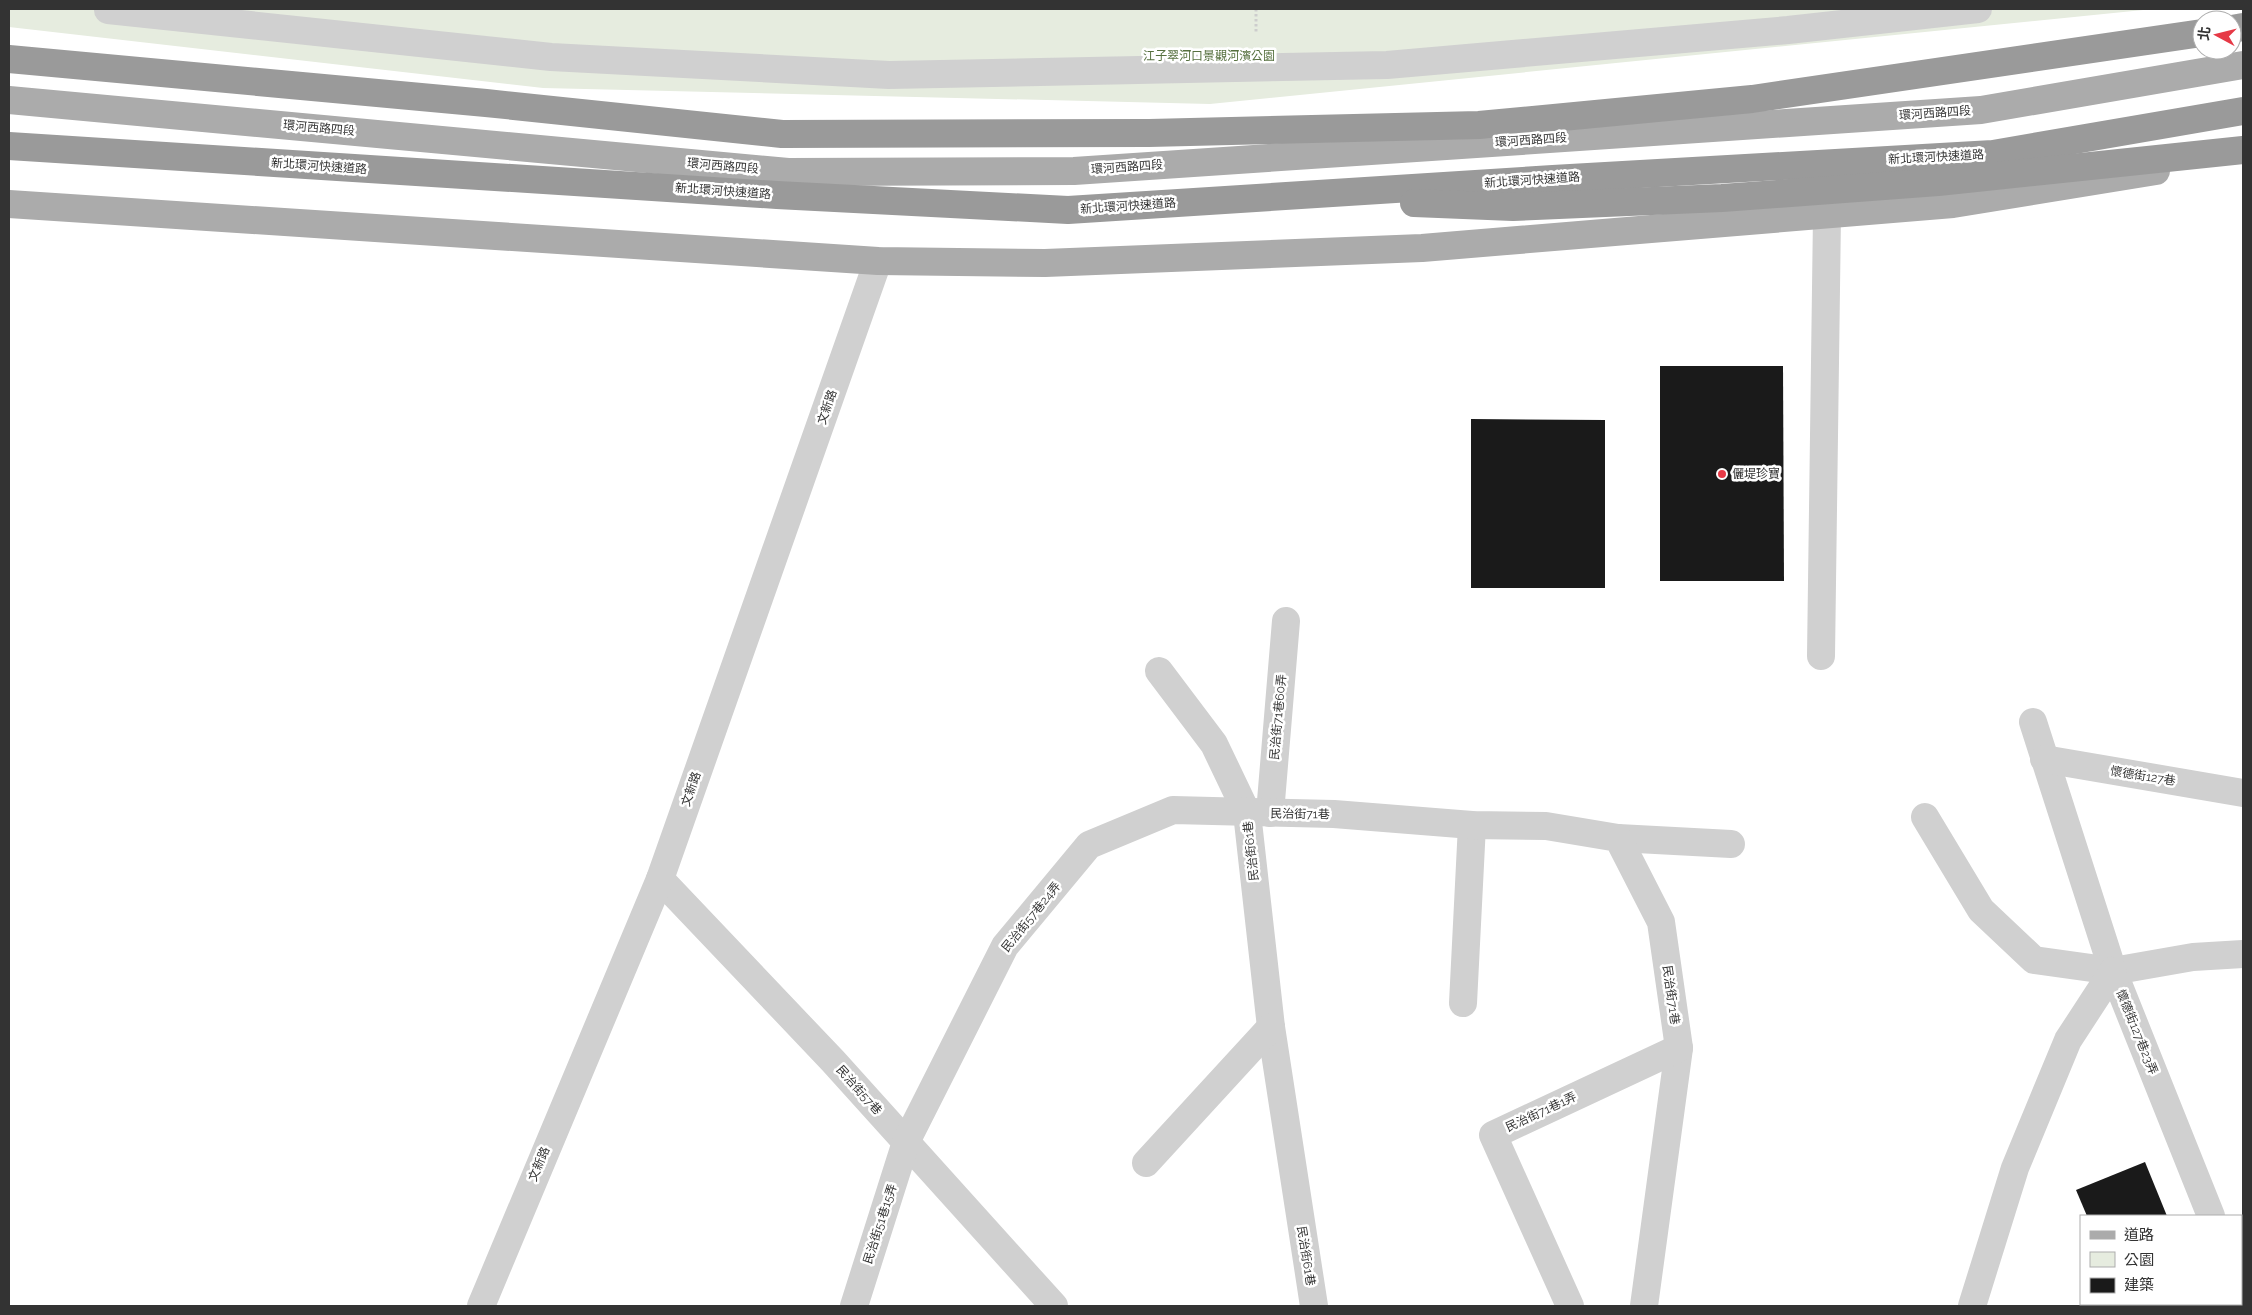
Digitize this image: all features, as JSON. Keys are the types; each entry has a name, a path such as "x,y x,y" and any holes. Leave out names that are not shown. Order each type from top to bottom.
{"highway":[{"path":"9,59 486,103 782,134 1149,133 1479,126 1752,99 2192,34"},
{"name":"新北環河快速道路","path":"9,146 777,195 1068,210 1553,178 1994,154 2243,110"},
{"path":"1275,197 1513,207 1712,198 1938,182 2243,150"}],"main road":[{"name":"環河西路四段","path":"9,100 788,172 1074,171 1982,110 2243,65"},
{"path":"9,204 878,261 1045,263 1412,249 1952,204 2243,157"}],"street":[{"path":"108,10 551,57 889,75 1387,65 1788,30 1978,9"},
{"path":"1821,656 1827,214"},
{"name":"文新路","path":"481,1306 660,878 878,261"},
{"name":"民治街71巷60弄","path":"1259,813 1286,621"},
{"name":"民治街61巷","path":"1159,671 1214,744 1259,813 1271,1027 1314,1306"},
{"path":"2033,722 2113,971"},
{"name":"懷德街127巷","path":"2044,759 2243,793"},
{"name":"民治街57巷24弄","path":"906,1142 1005,946 1089,845 1173,810 1259,813"},
{"name":"民治街71巷","path":"1259,813 1334,814 1472,825 1546,826 1618,838 1661,922 1679,1048 1644,1306"},
{"path":"1925,817 1981,910 2034,960 2113,971"},
{"path":"1463,1003 1472,825"},
{"path":"1618,838 1731,844"},
{"name":"民治街57巷","path":"660,878 827,1054 1054,1306"},
{"name":"懷德街127巷23弄","path":"2211,1215 2113,971 2193,957 2243,954"},
{"path":"1972,1306 2015,1168 2068,1040 2113,971"},
{"path":"1146,1163 1271,1027"},
{"name":"民治街71巷1弄","path":"1570,1306 1493,1134 1679,1048"},
{"name":"民治街51巷15弄","path":"854,1306 906,1142"}],"green space":[{"name":"江子翠河口景觀河濱公園","path":"9,9 2153,9 1210,104 543,88 9,27"}],"building":[{"name":"儷堤珍寶","path":"1660,366 1783,366 1784,581 1660,581"},
{"path":"1471,419 1605,420 1605,588 1471,588"},
{"path":"2145,1162 2167,1215 2087,1215 2076,1190"},
{"path":"2122,1305 2203,1306 2123,1306"}],"place":[{"name":"儷堤珍寶","path":"1722,474"}]}
